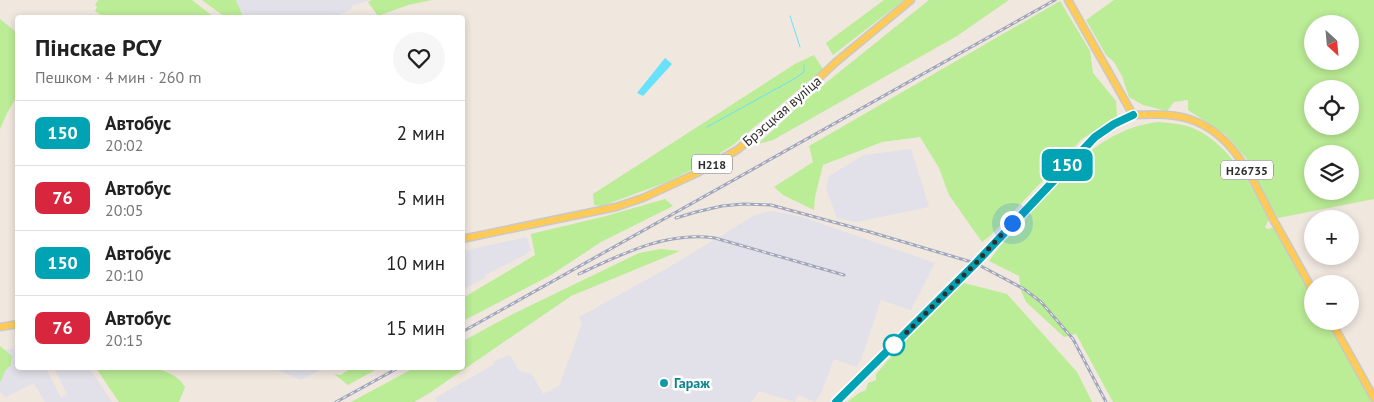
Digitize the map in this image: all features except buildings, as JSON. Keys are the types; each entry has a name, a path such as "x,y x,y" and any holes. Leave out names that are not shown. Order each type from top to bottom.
{"main road":[{"name":"Брэсцкая вуліца","path":"465,238 616,207 643,198 696,173 737,150 772,122 836,62 911,0"},
{"path":"1068,0 1133,115"},
{"name":"Н26735","path":"1133,115 1165,115 1190,120 1205,126 1224,140 1240,158 1304,275"},
{"path":"0,327 15,324"},
{"path":"1336,330 1374,398"}],"street":[{"path":"836,402 975,264 1095,137 1114,124 1133,115"}],"shaded area":[{"path":"236,0 372,0 353,5 351,9 339,15 242,15"},
{"path":"911,149 929,207 856,222 837,218 826,188 829,176 864,155"},
{"path":"772,211 802,217 935,263 911,310 881,300 862,357 856,367 834,359 821,393 815,402 798,395 795,402 759,391 751,402 437,402 435,398 493,365 495,361 510,355 519,371 532,374 543,394 559,386 582,324 579,317 666,269 755,215"},
{"path":"527,237 531,251 485,275 486,278 465,288 465,251"},
{"path":"15,348 15,370 47,370 61,398 67,394 55,370 90,370 112,402 45,402 34,383 6,397 0,392 0,351"},
{"path":"278,370 320,370 301,380"}],"green space":[{"path":"98,0 192,0 211,15 100,15 95,11 97,7 95,5"},
{"path":"202,0 236,0 242,15 222,15"},
{"path":"372,0 432,0 408,5 381,15 377,15 368,2"},
{"path":"884,0 904,0 833,55 826,43"},
{"path":"929,0 1009,0 957,36 773,140 758,144 812,94"},
{"path":"1114,0 1374,0 1374,199 1318,210 1304,210 1304,213 1278,218 1263,195 1246,158 1226,135 1188,110 1188,100 1174,102 1167,111 1143,105 1129,97 1122,76 1114,62 1106,55 1086,20"},
{"path":"1060,1 1090,51 1093,73 1116,101 1117,116 1082,139 991,235 982,242 949,195 939,168 920,137 882,142 823,165 815,197 814,210 783,195 774,187 813,162 809,146"},
{"path":"0,19 15,31 15,99 0,129"},
{"path":"814,55 823,69 733,145 701,165 667,182 602,206 594,205 593,194 795,64"},
{"path":"1159,122 1190,127 1204,134 1227,154 1247,179 1255,193 1269,220 1265,227 1277,231 1304,280 1304,330 1332,330 1372,402 1113,402 1076,334 1064,337 1026,302 1021,291 1019,276 989,261 1035,205 1075,164 1105,141 1140,125"},
{"path":"665,199 673,206 601,242 551,275 465,320 465,297 535,255 531,234 606,216"},
{"path":"661,249 680,251 571,296 465,369 465,340 513,314 639,253"},
{"path":"960,282 1007,294 1077,372 1092,402 847,402 866,390 868,383 876,380 876,374 930,312"},
{"path":"0,346 12,356 11,365 5,371 0,383"},
{"path":"97,370 161,370 178,379 185,387 179,402 119,402"},
{"path":"348,370 375,370 348,385 334,374 341,375"},
{"path":"410,370 463,370 414,402 351,402"}],"water":[{"path":"665,58 672,64 643,96 637,93"}],"waterway":[{"path":"790,16 800,47"},
{"path":"707,127 794,79 804,72 804,65"}],"railway":[{"path":"465,330 1055,0"},
{"path":"676,218 722,206 743,204 771,205 975,263 1024,289 1041,302 1073,339 1106,402"},
{"path":"579,274 645,246 679,238 697,237 715,238 844,275"},
{"path":"336,402 394,370"}],"bus line":[{"name":"150","path":"836,402 975,264 985,251 1095,137 1114,124 1133,115"}],"place":[{"name":"Гараж","path":"664,383"}],"route":[{"path":"894,345 975,264 1012,223"}]}
